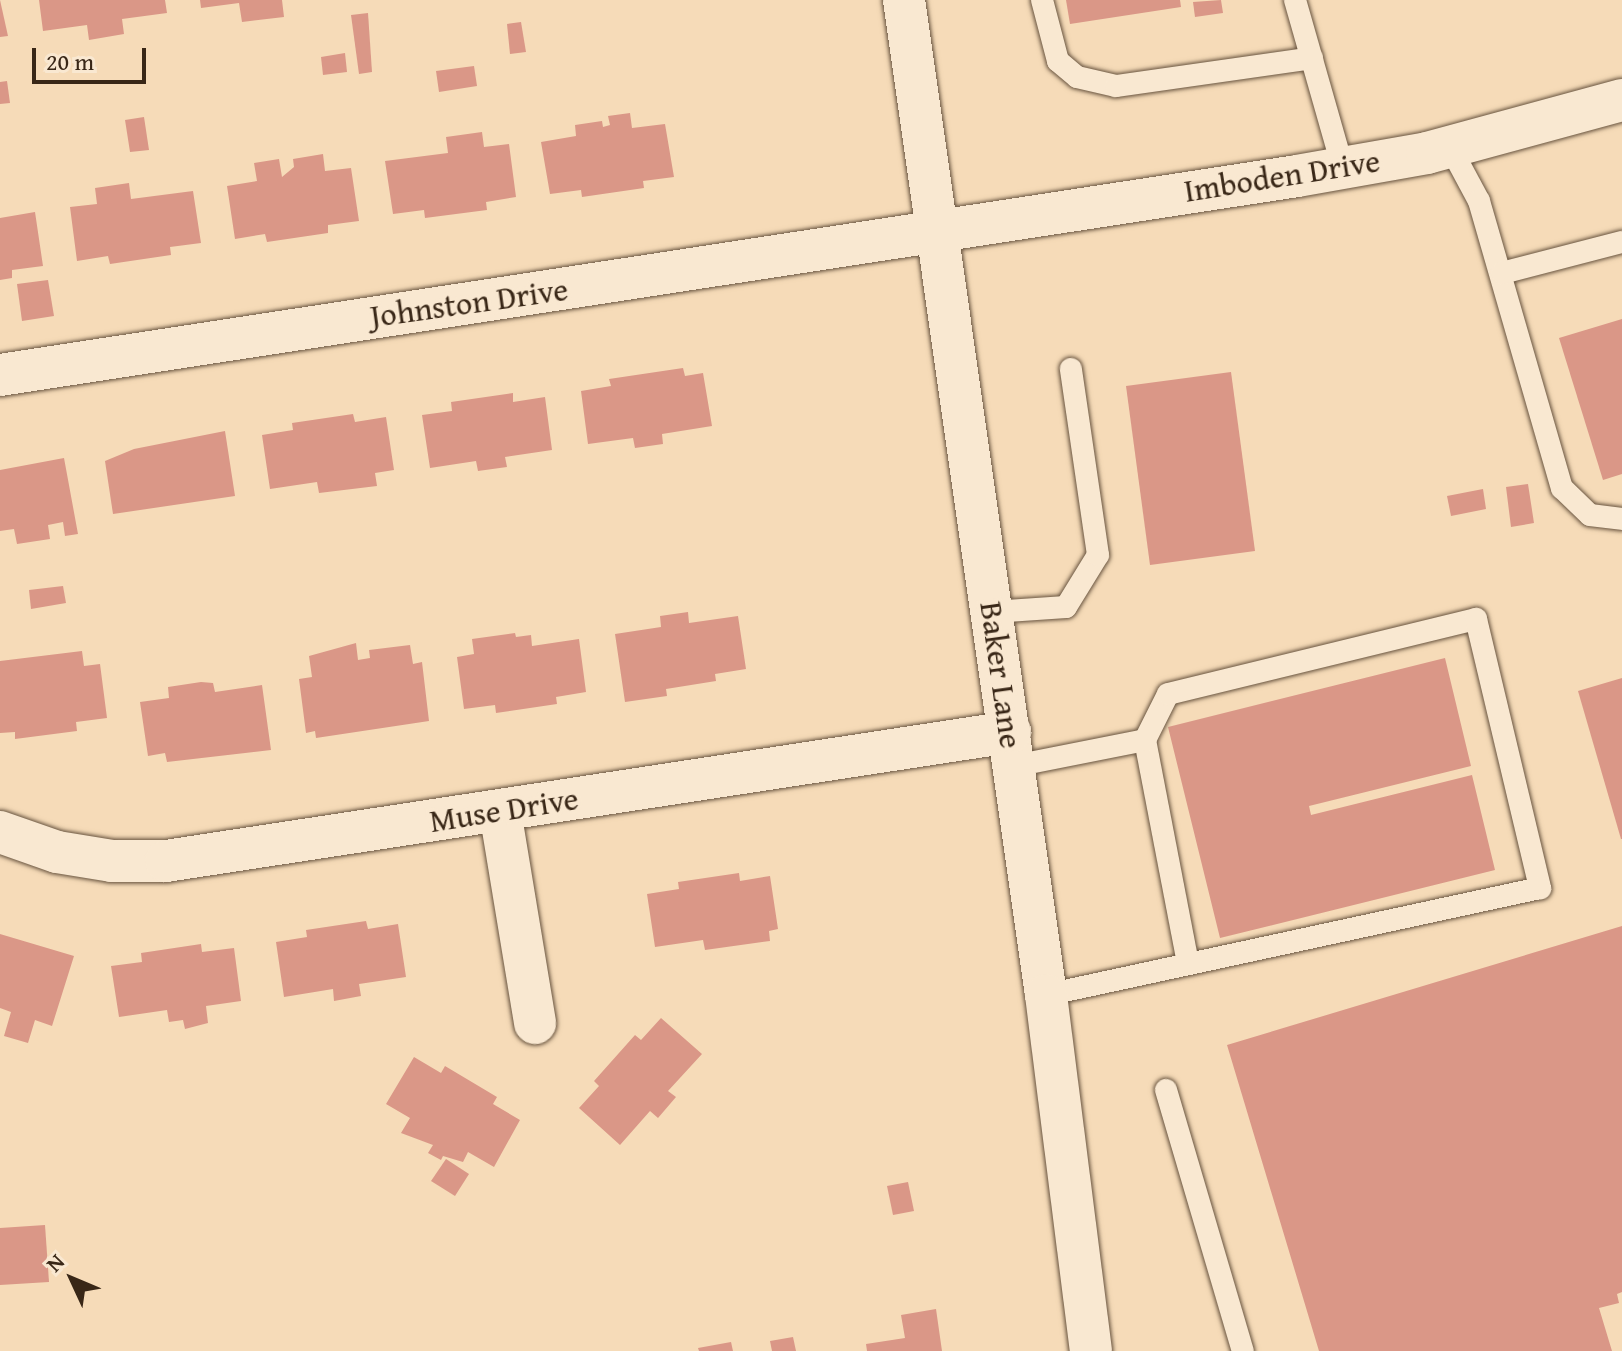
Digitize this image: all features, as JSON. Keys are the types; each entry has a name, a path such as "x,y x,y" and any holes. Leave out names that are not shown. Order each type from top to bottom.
{"street":[{"name":"Baker Lane","path":"904,0 1012,749 1091,1351"},
{"name":"Imboden Drive","path":"938,235 1040,212 1343,168 1450,147 1622,100"},
{"name":"Johnston Drive","path":"0,375 938,235"},
{"name":"Muse Drive","path":"0,832 57,852 112,861 166,861 500,811 1012,749"},
{"path":"500,811 535,1023"}],"lane":[{"path":"1042,0 1058,61 1077,77 1116,86 1312,58"},
{"path":"1295,0 1343,168"},
{"path":"1450,147 1479,201 1562,488 1590,515 1622,519"},
{"path":"1502,273 1622,242"},
{"path":"992,612 1066,607 1098,555 1071,369"},
{"path":"1046,995 1540,888 1476,619 1168,694 1145,740 1188,963"},
{"path":"1012,749 1145,740"},
{"path":"1166,1090 1243,1351"}],"building":[{"path":"0,0 8,36 0,37"},
{"path":"39,0 165,0 167,13 122,19 124,34 89,40 87,25 43,31"},
{"path":"200,0 282,0 284,17 242,22 239,3 201,8"},
{"path":"1066,0 1180,0 1181,7 1070,24"},
{"path":"1221,0 1223,13 1195,17 1193,2"},
{"path":"368,13 372,72 359,74 351,15"},
{"path":"521,22 526,52 510,54 507,24"},
{"path":"345,53 347,72 323,75 321,57"},
{"path":"474,66 477,86 439,92 436,71"},
{"path":"7,81 10,103 0,104 0,82"},
{"path":"630,113 632,128 665,124 674,177 643,181 644,188 582,197 581,190 550,194 541,142 576,136 575,125 602,121 603,127 610,125 608,116"},
{"path":"144,117 149,150 130,152 125,120"},
{"path":"482,132 484,147 509,144 516,197 486,202 487,210 425,218 424,210 393,214 385,161 448,153 446,137"},
{"path":"323,154 325,171 351,168 359,221 328,225 328,233 267,242 265,234 235,239 227,186 257,181 254,163 279,159 282,177 294,167 293,159"},
{"path":"129,183 131,199 193,191 201,243 170,247 171,255 110,264 108,256 77,261 70,207 97,204 95,188"},
{"path":"35,212 43,266 12,270 12,278 0,280 0,218"},
{"path":"48,280 54,316 22,321 17,284"},
{"path":"1622,319 1622,474 1603,480 1559,338"},
{"path":"683,368 685,376 703,373 712,426 662,434 663,444 635,448 633,438 588,444 581,391 611,386 609,379"},
{"path":"1231,372 1255,551 1150,565 1126,386"},
{"path":"513,393 513,402 545,397 552,450 505,457 507,467 478,471 476,461 430,468 422,415 452,411 451,402"},
{"path":"353,414 355,422 386,417 394,470 375,473 377,486 319,493 317,482 270,489 262,435 293,430 292,423"},
{"path":"225,431 235,496 113,514 105,461 134,449"},
{"path":"64,458 78,534 65,536 63,522 48,525 50,539 17,544 14,529 0,531 0,470"},
{"path":"1528,484 1534,523 1511,527 1506,487"},
{"path":"1483,489 1486,509 1451,516 1447,496"},
{"path":"63,586 66,603 31,609 29,590"},
{"path":"688,612 689,623 738,616 746,669 715,674 716,681 666,689 667,696 625,702 615,634 661,627 660,616"},
{"path":"515,633 516,637 531,635 532,646 579,639 586,692 556,697 557,704 496,713 495,705 464,709 457,657 474,654 472,639"},
{"path":"356,643 358,660 370,658 369,650 410,645 413,664 422,662 429,721 316,738 315,731 306,733 299,679 312,677 309,656"},
{"path":"82,651 84,666 100,664 107,718 76,722 77,731 15,739 15,732 0,733 0,661"},
{"path":"1445,658 1471,766 1309,806 1311,815 1472,775 1495,870 1220,938 1168,727"},
{"path":"1622,678 1622,839 1621,839 1578,691"},
{"path":"213,683 215,692 262,685 271,750 167,762 165,753 148,756 140,702 169,698 168,687"},
{"path":"739,873 740,881 770,876 778,929 769,931 770,941 705,950 703,940 655,947 647,894 679,889 678,882"},
{"path":"366,921 368,929 398,924 406,977 359,984 361,996 334,1001 333,989 284,997 276,942 307,937 306,930"},
{"path":"1622,926 1622,1292 1617,1294 1619,1303 1599,1308 1612,1351 1319,1351 1227,1045"},
{"path":"0,934 74,956 52,1026 35,1020 28,1043 4,1036 11,1012 0,1008"},
{"path":"201,944 202,952 234,948 241,1001 206,1006 208,1023 185,1029 183,1020 169,1022 167,1010 119,1017 111,966 142,962 141,953"},
{"path":"661,1018 702,1054 668,1091 676,1097 658,1118 650,1111 620,1145 579,1108 599,1086 594,1081 635,1035 641,1040"},
{"path":"414,1057 441,1073 445,1066 497,1097 493,1104 520,1120 494,1167 468,1152 463,1162 443,1156 441,1160 428,1153 433,1145 401,1133 410,1118 386,1104"},
{"path":"446,1159 469,1174 455,1196 431,1181"},
{"path":"908,1182 914,1211 893,1215 887,1186"},
{"path":"45,1225 49,1282 0,1285 0,1228"},
{"path":"936,1309 942,1351 867,1351 866,1344 905,1338 901,1315"},
{"path":"793,1337 796,1351 772,1351 770,1341"},
{"path":"731,1342 733,1351 699,1351 698,1348"}]}
